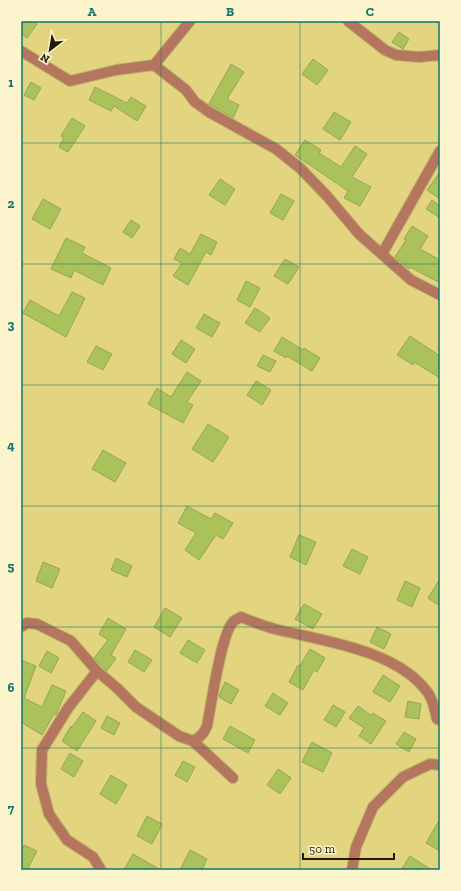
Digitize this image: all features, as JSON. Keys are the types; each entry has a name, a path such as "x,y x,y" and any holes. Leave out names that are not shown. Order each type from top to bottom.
{"street":[{"path":"21,52 70,81 116,70 154,65 190,21"},
{"path":"348,21 385,50 396,55 418,57 440,55"},
{"path":"154,65 186,90 196,102 209,112 276,150 300,168 327,196 358,234 411,280 440,295"},
{"path":"382,254 438,158"},
{"path":"193,741 200,738 207,726 220,659 228,629 233,622 241,617 277,630 346,645 387,660 411,673 429,693 437,719 440,720"},
{"path":"21,628 27,623 37,624 71,641 97,671 136,707 179,736 193,741 233,778"},
{"path":"97,671 68,708 42,750 41,784 49,814 67,840 93,857 101,870"},
{"path":"352,870 356,847 373,807 403,777 430,764 440,766"}],"building":[{"path":"21,21 32,21 37,24 27,38 21,34"},
{"path":"399,32 409,39 403,49 392,42"},
{"path":"313,59 328,70 317,85 302,74"},
{"path":"231,64 244,72 227,99 239,105 233,118 209,104"},
{"path":"31,82 41,88 34,100 24,95"},
{"path":"95,87 127,103 131,97 146,106 137,121 114,106 111,111 89,100"},
{"path":"334,112 351,122 340,140 323,129"},
{"path":"72,118 85,126 68,152 59,147 64,138 61,136"},
{"path":"305,140 321,150 319,153 341,167 355,146 367,154 352,177 371,187 360,206 344,198 348,191 295,155"},
{"path":"440,172 440,199 427,190"},
{"path":"220,179 235,189 225,205 209,195"},
{"path":"281,194 294,201 283,220 270,213"},
{"path":"43,199 61,209 50,229 32,219"},
{"path":"432,200 440,206 440,218 426,209"},
{"path":"131,220 140,226 132,238 123,232"},
{"path":"412,226 428,236 420,249 440,260 440,283 410,267 409,269 395,257 406,240 404,239"},
{"path":"201,234 217,242 211,255 206,252 188,285 173,276 182,263 174,259 180,248 190,254"},
{"path":"66,238 85,247 82,253 111,268 103,285 74,270 71,278 51,269"},
{"path":"285,259 299,267 288,284 274,276"},
{"path":"246,281 260,288 250,307 237,300"},
{"path":"72,292 85,298 66,337 23,313 30,300 59,316"},
{"path":"255,308 270,318 260,332 245,323"},
{"path":"204,314 220,323 212,337 196,328"},
{"path":"410,336 440,356 440,378 414,362 413,365 397,355"},
{"path":"282,337 303,350 304,348 320,358 312,371 287,356 286,358 274,351"},
{"path":"181,340 195,349 186,363 172,354"},
{"path":"96,346 112,354 103,370 87,362"},
{"path":"263,355 276,361 270,372 257,366"},
{"path":"187,372 201,381 187,402 193,405 183,423 148,404 157,388 171,397"},
{"path":"256,381 271,390 262,405 247,395"},
{"path":"208,424 229,437 213,462 192,449"},
{"path":"103,450 126,463 115,482 92,469"},
{"path":"187,506 211,519 215,513 233,523 223,539 216,535 199,560 185,550 196,533 178,523"},
{"path":"299,535 316,542 306,565 290,557"},
{"path":"352,549 368,557 360,574 343,566"},
{"path":"116,558 132,566 127,577 111,570"},
{"path":"43,562 60,569 52,588 36,581"},
{"path":"440,579 440,606 428,598"},
{"path":"405,581 420,588 412,607 397,600"},
{"path":"304,604 322,614 313,629 295,619"},
{"path":"165,608 182,618 170,637 154,627"},
{"path":"108,618 126,629 111,655 116,658 107,671 94,658 108,640 99,634"},
{"path":"377,627 391,634 384,649 370,642"},
{"path":"188,640 205,650 197,663 180,653"},
{"path":"310,649 325,658 317,672 314,670 303,690 289,682 298,665 300,666"},
{"path":"135,650 152,660 144,672 128,662"},
{"path":"47,651 59,658 51,673 39,666"},
{"path":"21,660 36,666 24,698 42,707 52,685 66,691 56,715 54,714 42,735 21,722"},
{"path":"383,675 400,686 390,702 373,692"},
{"path":"225,682 239,690 231,704 219,697"},
{"path":"273,693 288,703 280,715 265,706"},
{"path":"408,701 421,704 419,719 405,717"},
{"path":"333,705 345,712 336,727 324,720"},
{"path":"358,706 372,716 373,713 386,721 371,744 359,736 364,728 349,718"},
{"path":"83,712 96,721 77,751 62,741 71,726 72,727"},
{"path":"107,716 120,723 114,735 101,728"},
{"path":"230,726 255,740 248,753 223,739"},
{"path":"404,732 416,739 409,752 396,744"},
{"path":"312,742 332,753 323,772 302,762"},
{"path":"70,753 83,761 74,777 61,769"},
{"path":"183,761 195,767 187,782 175,775"},
{"path":"278,769 291,778 280,794 267,785"},
{"path":"111,775 127,785 116,804 100,794"},
{"path":"147,816 162,824 152,844 137,836"},
{"path":"440,819 440,851 426,843"},
{"path":"24,845 37,851 27,870 21,870 21,851"},
{"path":"190,850 207,859 202,870 180,870"},
{"path":"133,854 161,870 124,870"},
{"path":"410,856 432,870 401,870"}]}
